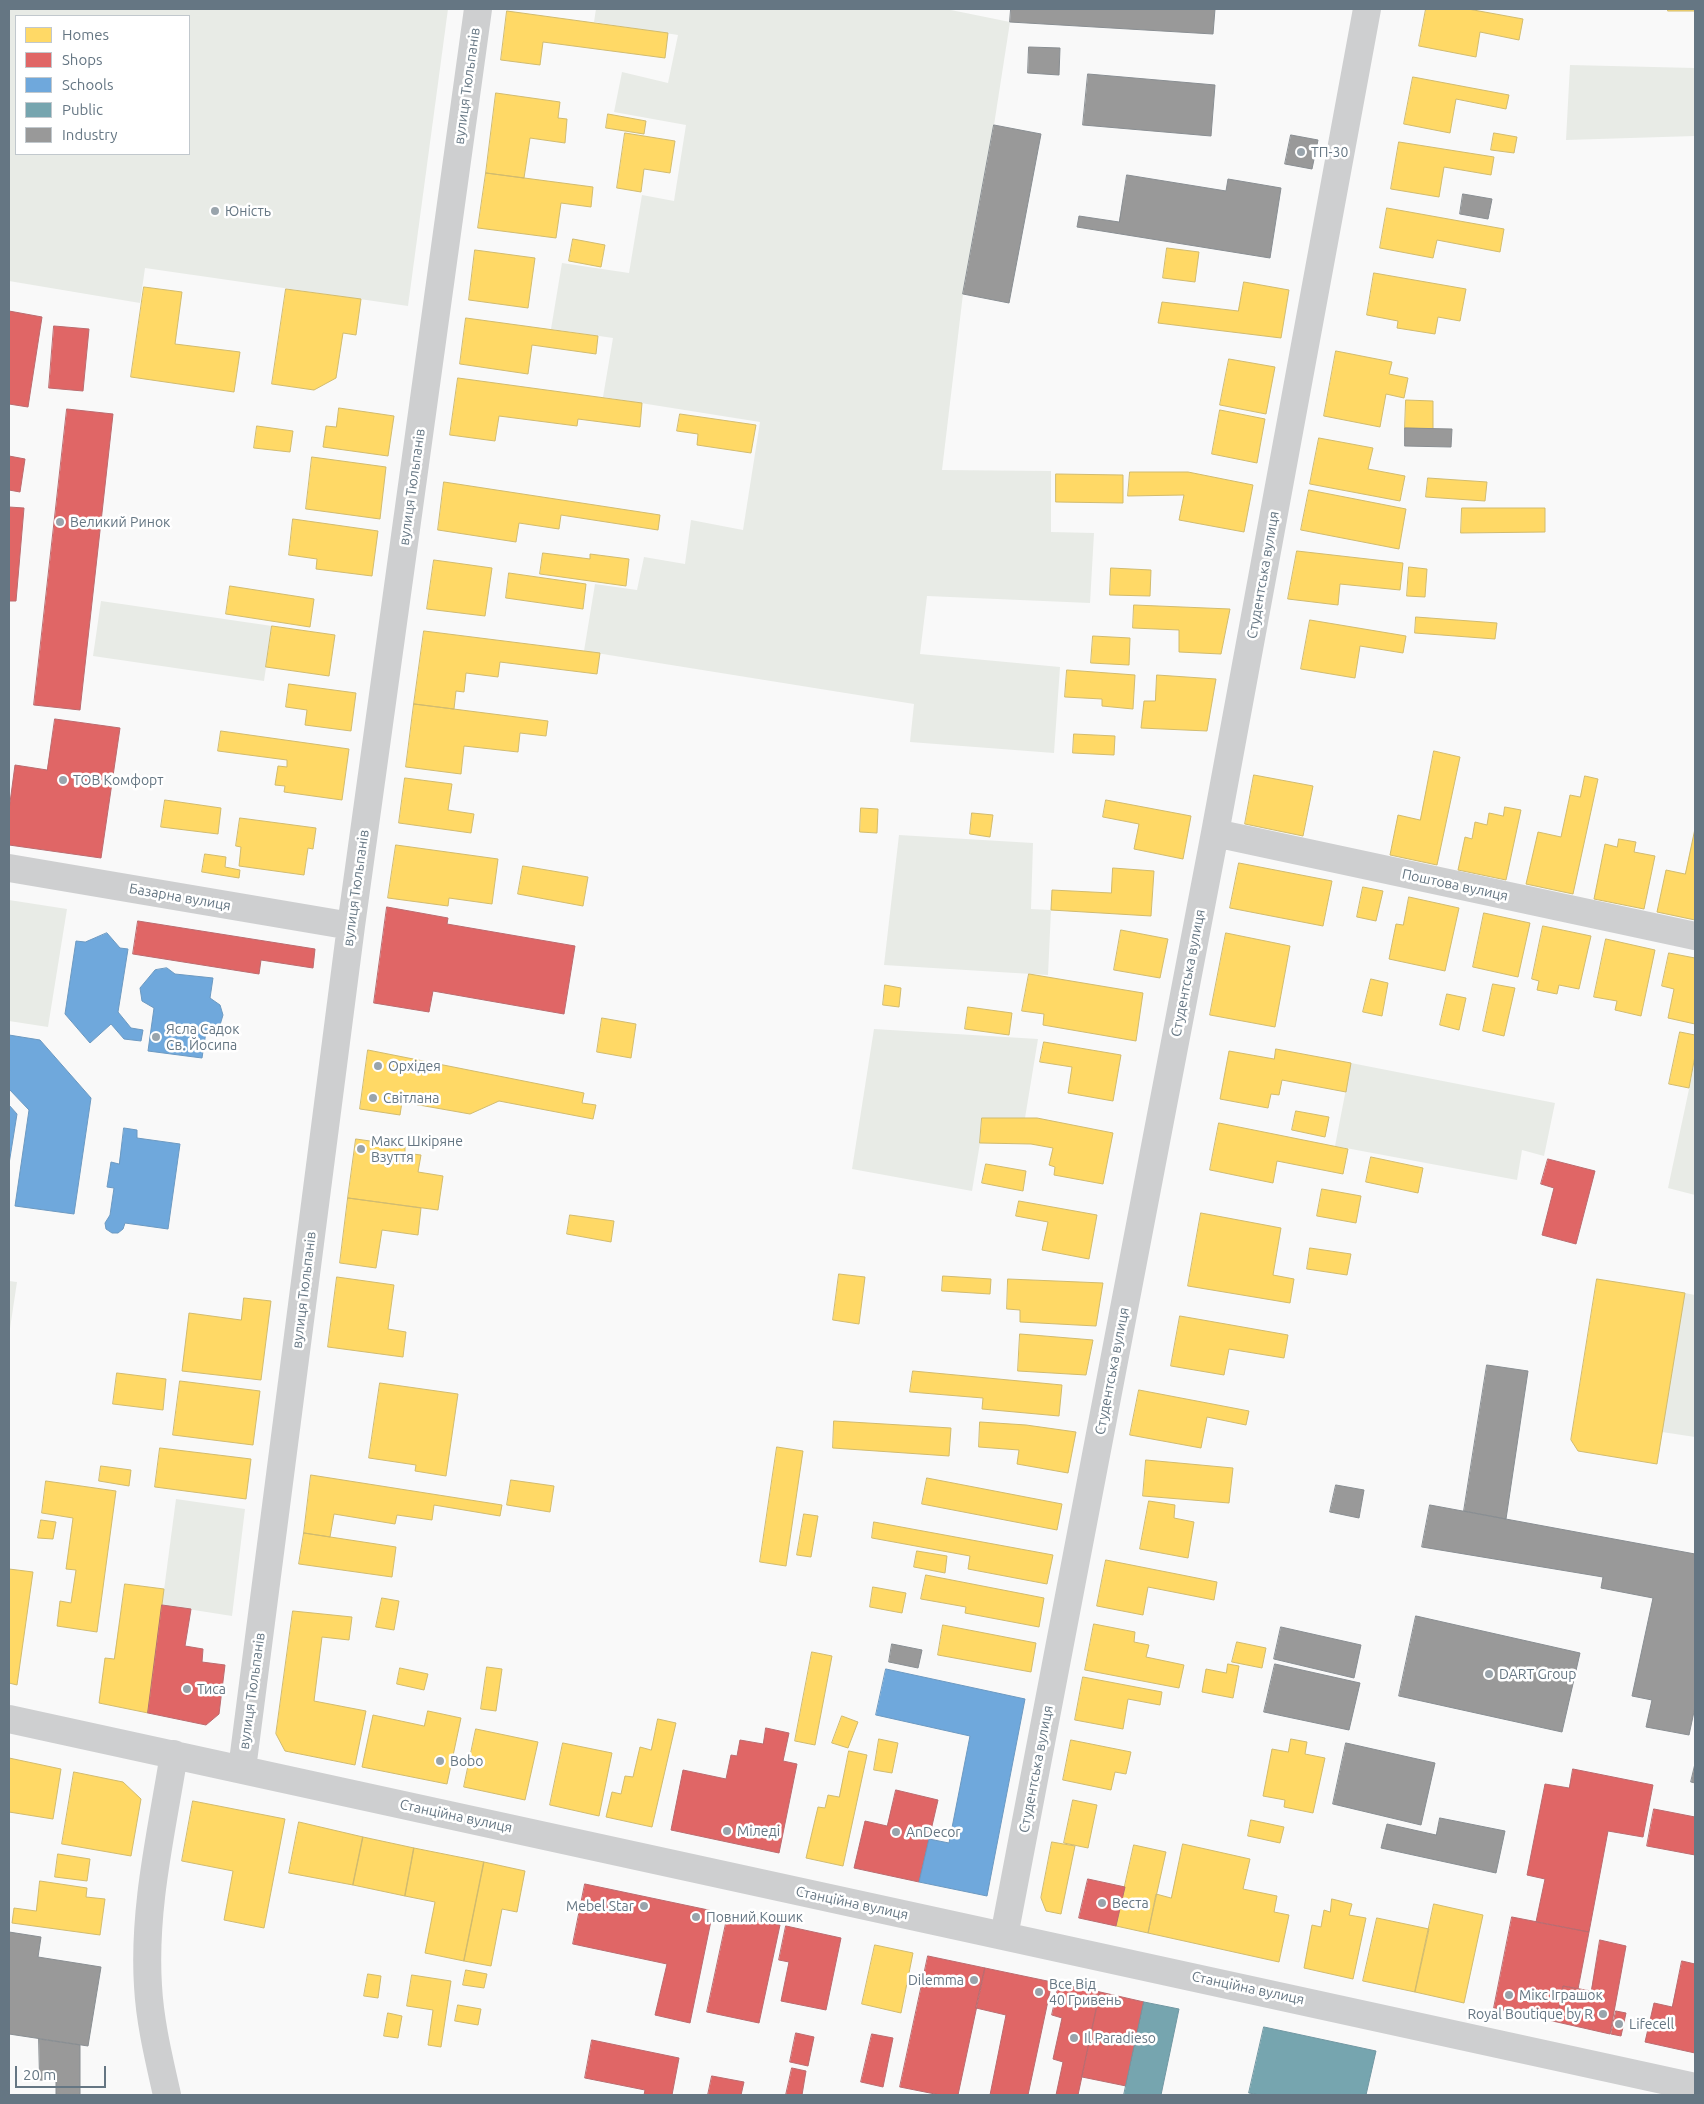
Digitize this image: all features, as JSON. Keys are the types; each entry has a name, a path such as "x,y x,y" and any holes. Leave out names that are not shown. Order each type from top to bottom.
{"street":[{"name":"вулиця Тюльпанів","path":"242,1769 351,926 478,9"},
{"name":"Студентська вулиця","path":"1004,1936 1215,833 1367,9"},
{"name":"Поштова вулиця","path":"1215,833 1695,936"},
{"name":"Базарна вулиця","path":"9,868 351,926"},
{"name":"Станційна вулиця","path":"9,1719 1695,2087"},
{"path":"166,2095 152,2029 148,1986 148,1940 151,1893 174,1754"}],"shaded area":[{"name":"Юність","path":"9,9 448,9 408,306 145,268 140,303 9,281"},
{"path":"596,9 946,9 1010,22 994,125 963,294 942,470 1051,471 1051,532 1094,533 1090,603 927,596 920,654 1060,667 1054,753 910,742 914,704 584,651 595,584 637,590 644,557 685,564 691,520 743,530 760,422 603,397 613,338 551,329 562,263 629,273 642,195 674,201 686,125 614,112 622,72 668,83 678,35 594,22"},
{"path":"1570,65 1695,68 1695,136 1566,140"},
{"path":"101,601 272,626 264,681 93,656"},
{"path":"899,835 1033,843 1031,909 1051,910 1048,975 884,965"},
{"path":"9,900 67,909 48,1027 9,1021"},
{"path":"874,1029 1038,1039 1025,1118 982,1118 972,1191 852,1169"},
{"path":"1695,1061 1695,1195 1668,1188"},
{"path":"1351,1063 1555,1103 1544,1156 1522,1150 1517,1180 1335,1146"},
{"path":"9,1281 17,1282 9,1335"},
{"path":"1685,1293 1695,1295 1695,1437 1662,1432"},
{"path":"176,1499 245,1509 232,1616 162,1605"}],"building: Homes":[{"path":"1426,9 1468,9 1523,19 1519,40 1480,32 1476,57 1419,46"},
{"path":"1668,9 1695,9 1695,11 1668,11"},
{"path":"507,11 668,33 665,58 543,42 540,65 501,60"},
{"path":"1413,77 1509,95 1506,109 1456,99 1450,133 1404,124"},
{"path":"496,93 560,102 558,118 567,119 565,143 530,138 524,178 486,173"},
{"path":"608,114 646,121 644,134 606,128"},
{"path":"625,133 675,141 670,173 644,169 641,192 617,188"},
{"path":"1494,133 1517,137 1514,153 1491,150"},
{"path":"1399,142 1494,157 1491,175 1444,167 1439,197 1391,189"},
{"path":"486,173 593,187 591,207 561,203 556,238 478,228"},
{"path":"1387,208 1504,229 1500,252 1437,240 1433,258 1380,248"},
{"path":"573,239 605,245 601,267 569,261"},
{"path":"1167,248 1199,252 1195,282 1163,278"},
{"path":"475,250 535,258 528,308 469,300"},
{"path":"1374,273 1466,289 1460,321 1438,317 1435,334 1397,328 1398,321 1367,315"},
{"path":"1244,282 1289,290 1281,338 1158,323 1162,302 1238,311"},
{"path":"144,287 182,292 175,344 240,352 234,392 131,377"},
{"path":"286,289 361,299 356,335 343,333 336,378 314,390 272,384"},
{"path":"466,318 598,336 596,354 532,345 528,374 460,364"},
{"path":"1336,351 1392,362 1389,374 1408,378 1404,398 1386,394 1380,427 1324,416"},
{"path":"1229,359 1275,367 1266,414 1220,405"},
{"path":"458,378 642,403 640,427 578,419 577,426 499,416 495,441 450,435"},
{"path":"1406,400 1433,401 1433,429 1405,428"},
{"path":"339,408 394,416 388,456 323,447 326,426 336,427"},
{"path":"1220,410 1265,419 1257,463 1212,454"},
{"path":"680,414 756,425 751,453 697,445 698,434 677,431"},
{"path":"257,426 293,431 290,452 254,448"},
{"path":"1319,438 1373,448 1368,469 1405,476 1400,501 1310,484"},
{"path":"312,457 386,467 380,519 306,509"},
{"path":"1130,472 1188,472 1253,485 1244,532 1179,520 1184,495 1128,496"},
{"path":"1056,474 1123,475 1123,503 1056,502"},
{"path":"1428,478 1487,482 1485,501 1426,497"},
{"path":"444,482 660,515 658,530 561,515 559,529 519,523 516,542 438,530"},
{"path":"1309,490 1406,509 1399,549 1301,530"},
{"path":"1462,508 1545,508 1545,532 1461,533"},
{"path":"293,519 378,531 372,576 316,569 317,559 289,555"},
{"path":"1297,551 1403,563 1400,590 1340,584 1338,605 1288,599"},
{"path":"543,553 590,559 590,554 629,559 626,586 540,574"},
{"path":"434,560 492,568 485,616 427,609"},
{"path":"1409,567 1427,569 1425,597 1407,596"},
{"path":"1111,568 1151,570 1150,596 1110,595"},
{"path":"509,573 586,584 583,609 506,598"},
{"path":"230,586 314,599 310,627 226,614"},
{"path":"1134,605 1230,609 1221,654 1179,652 1179,630 1133,628"},
{"path":"1416,617 1497,623 1495,639 1415,633"},
{"path":"1310,620 1406,636 1403,653 1360,646 1355,678 1301,669"},
{"path":"272,626 335,635 329,676 266,667"},
{"path":"424,631 600,653 597,674 500,662 498,677 466,673 464,692 456,691 454,709 414,704"},
{"path":"1093,636 1130,638 1129,665 1091,663"},
{"path":"1067,670 1135,675 1133,709 1102,706 1102,699 1065,697"},
{"path":"1157,675 1216,679 1207,731 1141,728 1144,701 1155,701"},
{"path":"289,684 356,693 351,731 305,725 307,710 286,707"},
{"path":"414,704 548,721 546,736 520,733 518,752 464,746 461,774 406,767"},
{"path":"221,731 349,749 342,800 284,792 285,786 275,785 278,766 287,767 287,760 218,751"},
{"path":"1074,734 1115,736 1114,755 1073,753"},
{"path":"1434,751 1460,757 1437,865 1390,855 1398,815 1420,820"},
{"path":"1254,775 1313,786 1303,836 1245,824"},
{"path":"1585,776 1598,779 1573,894 1526,884 1538,832 1561,837 1570,795 1580,797"},
{"path":"405,778 452,784 448,810 474,814 471,833 399,823"},
{"path":"165,800 221,808 218,834 161,827"},
{"path":"1106,800 1191,816 1183,859 1134,849 1139,824 1103,817"},
{"path":"1505,807 1521,810 1506,880 1458,870 1465,837 1472,839 1475,822 1487,825 1489,813 1503,816"},
{"path":"861,808 878,809 877,833 860,832"},
{"path":"972,813 993,815 990,837 970,834"},
{"path":"240,818 316,828 313,849 308,848 304,875 239,866 241,847 236,846"},
{"path":"1695,829 1695,920 1657,912 1666,870 1685,874"},
{"path":"1619,839 1636,842 1634,852 1655,856 1644,909 1594,899 1605,844 1617,847"},
{"path":"396,845 498,859 492,904 449,898 448,906 388,898"},
{"path":"205,854 226,857 225,867 240,870 239,878 202,872"},
{"path":"1239,863 1332,881 1323,926 1230,908"},
{"path":"523,866 588,877 583,906 518,894"},
{"path":"1113,868 1154,871 1151,916 1051,910 1052,890 1111,893"},
{"path":"1363,887 1383,891 1376,921 1357,917"},
{"path":"1409,897 1459,908 1445,971 1389,959 1396,924 1403,925"},
{"path":"1484,913 1530,923 1518,977 1473,967"},
{"path":"1543,926 1591,936 1579,989 1559,985 1557,994 1537,990 1539,981 1532,979"},
{"path":"1121,930 1168,939 1160,978 1114,970"},
{"path":"1226,933 1290,946 1275,1027 1210,1015"},
{"path":"1606,939 1655,950 1641,1016 1615,1010 1617,1001 1594,997"},
{"path":"1669,953 1695,958 1695,1024 1668,1018 1674,989 1662,986"},
{"path":"1029,974 1143,993 1136,1041 1043,1025 1044,1014 1022,1011"},
{"path":"1371,979 1388,983 1382,1016 1363,1012"},
{"path":"1493,984 1515,988 1504,1036 1483,1031"},
{"path":"885,985 901,988 899,1007 883,1005"},
{"path":"1447,994 1466,998 1459,1030 1440,1025"},
{"path":"968,1007 1012,1013 1009,1035 965,1029"},
{"path":"602,1018 636,1024 631,1058 597,1052"},
{"path":"1680,1032 1695,1035 1695,1056 1689,1088 1669,1084"},
{"path":"1044,1042 1121,1055 1113,1101 1068,1093 1072,1067 1040,1062"},
{"path":"1276,1049 1351,1063 1346,1092 1282,1080 1279,1095 1271,1094 1268,1108 1220,1099 1229,1051 1274,1059"},
{"path":"368,1050 584,1093 582,1103 596,1105 593,1119 499,1101 470,1114 402,1102 400,1115 360,1109"},
{"path":"1296,1111 1329,1117 1325,1137 1292,1130"},
{"path":"982,1118 1037,1118 1113,1133 1103,1184 1054,1175 1055,1167 1049,1165 1053,1148 1031,1144 980,1143"},
{"path":"1219,1123 1348,1149 1343,1174 1277,1161 1273,1183 1210,1170"},
{"path":"356,1139 405,1146 405,1153 421,1155 418,1172 443,1176 438,1210 348,1198"},
{"path":"1371,1157 1423,1168 1418,1193 1366,1182"},
{"path":"986,1164 1026,1171 1023,1191 982,1183"},
{"path":"1322,1189 1361,1196 1356,1223 1317,1216"},
{"path":"348,1198 421,1208 418,1235 382,1230 376,1268 340,1263"},
{"path":"1019,1201 1097,1215 1089,1259 1042,1250 1048,1222 1016,1216"},
{"path":"1201,1213 1281,1228 1273,1275 1294,1279 1290,1303 1188,1286"},
{"path":"570,1215 614,1221 611,1242 567,1234"},
{"path":"1310,1248 1351,1254 1347,1275 1307,1269"},
{"path":"839,1274 865,1277 859,1324 833,1320"},
{"path":"943,1276 991,1279 990,1294 942,1291"},
{"path":"337,1277 394,1285 388,1329 406,1332 403,1357 328,1347"},
{"path":"1008,1279 1103,1283 1096,1326 1020,1322 1020,1310 1007,1309"},
{"path":"1597,1279 1685,1293 1657,1464 1578,1451 1571,1440"},
{"path":"244,1298 271,1301 261,1380 182,1371 189,1313 241,1320"},
{"path":"1180,1316 1288,1335 1284,1358 1229,1349 1224,1375 1171,1366"},
{"path":"1020,1334 1093,1340 1086,1375 1018,1371"},
{"path":"913,1371 1062,1385 1059,1416 982,1409 983,1398 910,1392"},
{"path":"117,1373 166,1379 163,1410 113,1404"},
{"path":"180,1381 260,1391 253,1445 173,1435"},
{"path":"380,1383 458,1394 446,1476 415,1471 416,1465 369,1458"},
{"path":"1139,1390 1249,1411 1246,1425 1207,1417 1201,1448 1130,1435"},
{"path":"834,1421 951,1428 949,1456 833,1448"},
{"path":"980,1422 1026,1425 1076,1432 1068,1473 1017,1464 1019,1450 979,1447"},
{"path":"777,1447 803,1451 786,1566 760,1562"},
{"path":"160,1448 251,1459 246,1499 155,1487"},
{"path":"1146,1460 1233,1468 1229,1503 1143,1496"},
{"path":"101,1466 131,1470 129,1486 99,1481"},
{"path":"311,1475 502,1505 500,1516 434,1505 432,1520 397,1515 395,1524 334,1514 330,1537 304,1533"},
{"path":"927,1478 1062,1504 1057,1530 922,1504"},
{"path":"511,1480 554,1486 550,1512 507,1505"},
{"path":"46,1481 116,1491 97,1632 57,1626 60,1601 71,1603 76,1570 66,1569 73,1518 42,1513"},
{"path":"1149,1501 1175,1505 1174,1518 1194,1522 1188,1558 1140,1549"},
{"path":"804,1514 818,1516 811,1557 797,1555"},
{"path":"41,1520 56,1522 53,1539 38,1538"},
{"path":"874,1522 1053,1555 1047,1584 968,1569 970,1556 872,1538"},
{"path":"304,1533 396,1547 392,1577 299,1564"},
{"path":"917,1551 947,1556 945,1573 914,1567"},
{"path":"1106,1560 1217,1582 1214,1600 1148,1587 1143,1615 1097,1606"},
{"path":"9,1569 33,1572 17,1685 9,1683"},
{"path":"926,1575 1044,1598 1039,1627 965,1613 966,1607 921,1599"},
{"path":"125,1584 164,1589 148,1713 99,1703 105,1658 114,1659"},
{"path":"873,1587 906,1593 902,1613 870,1607"},
{"path":"382,1598 399,1601 394,1630 376,1627"},
{"path":"293,1611 352,1617 349,1640 322,1637 314,1701 366,1711 355,1765 285,1751 276,1734"},
{"path":"1094,1624 1135,1632 1134,1642 1149,1645 1146,1657 1184,1665 1179,1688 1085,1670"},
{"path":"943,1625 1036,1643 1031,1672 938,1655"},
{"path":"1237,1642 1266,1648 1262,1668 1232,1662"},
{"path":"812,1652 832,1656 815,1745 795,1741"},
{"path":"1228,1664 1239,1666 1233,1698 1202,1692 1206,1669 1226,1673"},
{"path":"487,1667 502,1669 496,1711 481,1709"},
{"path":"400,1668 428,1674 424,1690 397,1684"},
{"path":"1083,1677 1162,1692 1160,1705 1128,1699 1123,1729 1075,1720"},
{"path":"428,1711 461,1718 447,1784 362,1767 373,1715 424,1726"},
{"path":"842,1716 858,1722 848,1748 832,1743"},
{"path":"658,1719 676,1723 652,1827 606,1817 612,1792 621,1794 625,1776 633,1777 640,1747 651,1750"},
{"path":"476,1729 538,1742 525,1800 464,1787"},
{"path":"879,1739 898,1743 892,1773 874,1770"},
{"path":"1291,1739 1307,1742 1305,1754 1325,1758 1313,1813 1284,1807 1285,1800 1263,1796 1272,1749 1288,1752"},
{"path":"1071,1740 1131,1752 1126,1774 1115,1772 1111,1790 1063,1780"},
{"path":"563,1743 612,1753 599,1816 550,1805"},
{"path":"849,1751 867,1755 843,1866 806,1858 818,1807 825,1808 828,1795 839,1797"},
{"path":"9,1758 61,1769 53,1819 9,1812"},
{"path":"74,1772 123,1782 141,1799 131,1856 62,1844"},
{"path":"1073,1800 1097,1805 1088,1848 1064,1843"},
{"path":"193,1801 285,1819 264,1928 224,1920 233,1871 182,1861"},
{"path":"1251,1820 1284,1827 1280,1843 1248,1836"},
{"path":"299,1822 363,1837 353,1885 289,1873"},
{"path":"363,1837 414,1848 405,1896 353,1885"},
{"path":"1052,1842 1075,1846 1061,1914 1046,1911 1041,1898"},
{"path":"1183,1844 1250,1859 1243,1889 1277,1896 1274,1912 1289,1915 1279,1962 1148,1933 1156,1894 1171,1898"},
{"path":"1134,1845 1166,1852 1148,1933 1116,1926"},
{"path":"414,1848 484,1862 464,1961 425,1953 435,1902 405,1896"},
{"path":"58,1854 90,1859 87,1881 55,1877"},
{"path":"484,1862 525,1871 517,1912 502,1909 491,1966 464,1961"},
{"path":"40,1881 87,1888 86,1897 105,1899 100,1935 12,1923 14,1908 36,1911"},
{"path":"1332,1899 1352,1904 1349,1915 1366,1918 1353,1979 1304,1968 1312,1925 1321,1927 1324,1910 1330,1912"},
{"path":"1434,1904 1483,1915 1464,2003 1415,1992"},
{"path":"1377,1918 1429,1929 1415,1992 1363,1981"},
{"path":"875,1945 913,1953 901,2013 862,2004"},
{"path":"466,1970 487,1974 484,1988 463,1985"},
{"path":"368,1974 381,1976 378,1998 364,1996"},
{"path":"412,1975 451,1981 441,2047 428,2045 433,2010 407,2006"},
{"path":"458,2005 481,2009 478,2025 455,2021"},
{"path":"388,2013 402,2016 398,2038 384,2036"}],"building: Shops":[{"path":"9,311 42,317 28,407 9,404"},
{"path":"54,326 89,329 83,391 49,388"},
{"path":"67,409 113,414 80,710 34,705"},
{"path":"9,456 25,459 20,492 9,490"},
{"path":"9,507 24,508 16,601 9,601"},
{"name":"ТОВ Комфорт","path":"55,719 120,728 101,858 9,845 9,810 15,765 47,770"},
{"path":"387,907 448,918 447,924 575,946 564,1014 433,991 429,1012 374,1003"},
{"path":"138,921 315,949 313,968 261,960 259,974 133,954"},
{"path":"1548,1159 1595,1171 1576,1244 1542,1235 1554,1188 1541,1184"},
{"name":"Тиса","path":"162,1605 191,1609 185,1646 203,1649 202,1662 225,1665 219,1714 206,1725 148,1713"},
{"path":"766,1728 789,1733 783,1761 797,1764 779,1853 671,1830 683,1770 726,1779 731,1755 737,1756 740,1740 763,1744"},
{"path":"1573,1769 1653,1785 1643,1837 1608,1831 1589,1932 1536,1922 1545,1879 1527,1875 1545,1784 1569,1788"},
{"name":"AnDecor","path":"896,1790 938,1800 919,1882 854,1868 865,1821 887,1826"},
{"path":"1654,1809 1695,1817 1695,1855 1647,1846"},
{"name":"Веста","path":"1088,1879 1125,1887 1116,1926 1079,1918"},
{"path":"585,1884 713,1911 690,2023 655,2015 667,1964 573,1944"},
{"path":"728,1914 780,1925 759,2023 707,2012"},
{"path":"1512,1917 1589,1932 1578,1989 1563,1986 1557,2022 1494,2008"},
{"path":"786,1926 841,1938 826,2010 781,2001 789,1962 779,1960"},
{"path":"1600,1940 1626,1946 1610,2034 1557,2022 1563,1986 1591,1991"},
{"path":"928,1956 985,1968 958,2095 940,2095 900,2087"},
{"path":"1682,1961 1695,1964 1695,2053 1645,2042 1654,2003 1672,2007"},
{"path":"985,1968 1052,1982 1028,2095 990,2095 1006,2015 976,2008"},
{"name":"Il Paradieso","path":"1059,1984 1100,1992 1078,2095 1056,2095 1063,2062 1053,2059 1062,2018 1052,2015"},
{"path":"1100,1992 1144,2002 1126,2086 1082,2077"},
{"name":"Lifecell","path":"1616,2011 1626,2013 1621,2036 1611,2034"},
{"path":"796,2033 814,2037 808,2066 790,2062"},
{"path":"872,2034 893,2038 883,2087 861,2082"},
{"path":"592,2040 679,2058 672,2095 644,2095 645,2090 585,2078"},
{"path":"792,2068 806,2071 802,2095 786,2095"},
{"path":"712,2076 744,2082 741,2095 708,2095"}],"building: Schools":[{"path":"107,933 120,948 128,949 118,1012 131,1028 143,1030 141,1041 124,1039 111,1024 90,1043 65,1014 76,941 85,942"},
{"path":"167,968 175,974 213,978 210,998 220,1005 223,1015 220,1025 216,1029 206,1032 202,1058 148,1051 154,1008 142,1001 140,988 155,970"},
{"path":"9,1035 40,1040 91,1098 74,1214 15,1206 29,1110 9,1089"},
{"path":"9,1105 17,1114 9,1164"},
{"path":"124,1128 137,1130 137,1138 180,1144 168,1229 125,1223 123,1229 118,1233 112,1233 106,1229 105,1223 110,1215 114,1188 107,1187 111,1162 119,1164"},
{"path":"886,1669 1025,1699 987,1896 919,1882 929,1839 949,1843 970,1736 876,1715"}],"building: Public":[{"path":"1144,2002 1179,2009 1161,2095 1124,2095"},
{"path":"1264,2027 1376,2051 1366,2095 1260,2095 1249,2093"}],"building: Industry":[{"path":"1011,9 1215,9 1213,34 1010,22"},
{"path":"1029,47 1060,48 1059,75 1028,73"},
{"path":"1088,74 1215,85 1211,136 1083,125"},
{"path":"994,125 1041,134 1009,303 963,294"},
{"name":"ТП-30","path":"1291,135 1318,140 1312,169 1285,164"},
{"path":"1127,175 1226,191 1228,179 1281,188 1270,258 1077,227 1079,216 1119,222"},
{"path":"1463,194 1492,199 1488,219 1460,214"},
{"path":"1405,428 1452,429 1451,447 1405,446"},
{"path":"1487,1365 1528,1371 1506,1519 1464,1511"},
{"path":"1336,1485 1364,1490 1359,1518 1330,1512"},
{"path":"1430,1505 1695,1554 1695,1707 1689,1735 1646,1727 1652,1700 1632,1696 1653,1598 1601,1588 1603,1577 1422,1547"},
{"name":"DART Group","path":"1416,1616 1580,1653 1562,1732 1399,1696"},
{"path":"1281,1627 1361,1645 1354,1678 1274,1659"},
{"path":"892,1644 922,1650 918,1668 889,1662"},
{"path":"1275,1664 1360,1683 1349,1730 1264,1712"},
{"path":"1346,1743 1435,1763 1421,1825 1333,1804"},
{"path":"1695,1764 1695,1783 1691,1782"},
{"path":"1440,1818 1505,1831 1496,1873 1381,1848 1387,1824 1436,1835"},
{"path":"9,1932 41,1937 38,1957 101,1967 88,2046 9,2034"},
{"path":"39,2039 80,2045 80,2095 56,2095 56,2081 40,2080"}],"place":[{"name":"ТП-30","path":"1301,152"},
{"name":"Юність","path":"215,211"},
{"name":"Великий Ринок","path":"60,522"},
{"name":"ТОВ Комфорт","path":"63,780"},
{"name":"Ясла Садок Св. Йосипа","path":"156,1037"},
{"name":"Орхідея","path":"378,1066"},
{"name":"Світлана","path":"373,1098"},
{"name":"Макс Шкіряне Взуття","path":"361,1149"},
{"name":"DART Group","path":"1489,1674"},
{"name":"Тиса","path":"187,1689"},
{"name":"Bobo","path":"440,1761"},
{"name":"Міледі","path":"727,1831"},
{"name":"AnDecor","path":"896,1832"},
{"name":"Веста","path":"1102,1903"},
{"name":"Mebel Star","path":"644,1906"},
{"name":"Повний Кошик","path":"696,1917"},
{"name":"Dilemma","path":"974,1980"},
{"name":"Все Від 40 Гривень","path":"1039,1992"},
{"name":"Мікс Іграшок","path":"1509,1995"},
{"name":"Royal Boutique by R","path":"1603,2014"},
{"name":"Lifecell","path":"1619,2024"},
{"name":"Il Paradieso","path":"1074,2038"}]}
